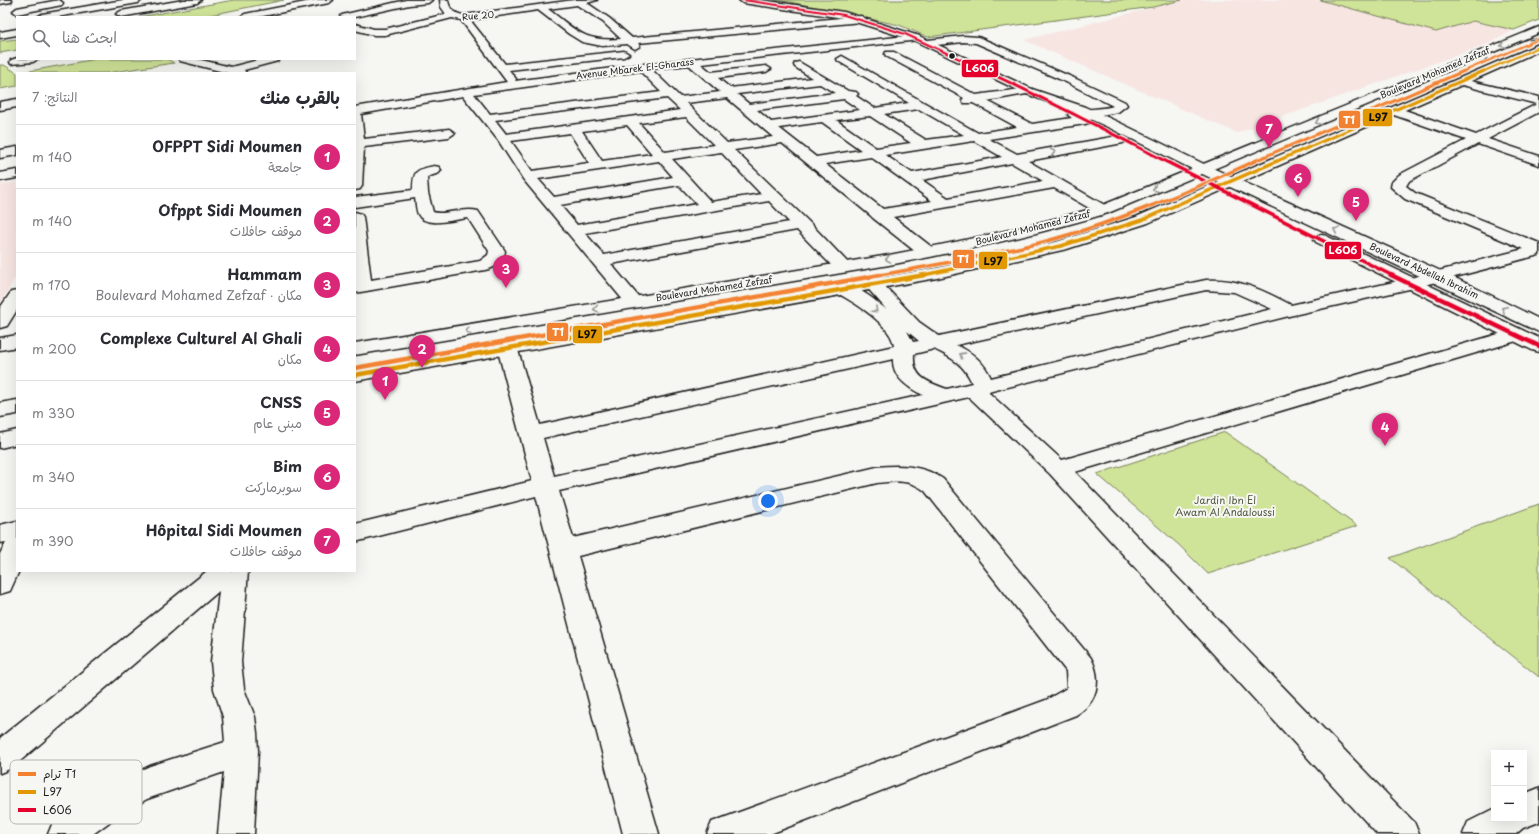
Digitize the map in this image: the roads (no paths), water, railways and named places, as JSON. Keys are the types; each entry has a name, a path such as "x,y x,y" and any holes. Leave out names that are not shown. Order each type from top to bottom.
{"street":[{"path":"48,16 138,0"},
{"path":"110,16 196,0"},
{"path":"250,16 328,0"},
{"path":"349,16 409,2 428,0"},
{"name":"Rue 20","path":"444,0 444,5 461,18 510,13 593,0"},
{"path":"510,13 516,0"},
{"name":"Boulevard Abdellah Ibrahim","path":"743,0 822,11 861,19 916,38 1224,184 1436,276 1539,326"},
{"path":"3,1 21,12 35,16"},
{"path":"6,16 70,1"},
{"path":"502,68 642,52 606,20 579,2"},
{"path":"541,8 587,40 599,42 630,41 861,19"},
{"path":"283,9 303,14"},
{"path":"356,38 414,25 461,18 514,84"},
{"path":"356,27 379,32"},
{"name":"Boulevard Mohamed Zefzaf","path":"356,349 843,267 927,252 1036,229 1103,210 1539,30"},
{"path":"0,35 16,32"},
{"name":"Avenue Mbarek El-Gharass","path":"640,82 656,73 692,62 916,38"},
{"path":"812,162 1031,129 1117,109 1121,105 1070,80 978,40 963,39 914,51 876,55"},
{"name":"Boulevard Mohamed Zefzaf","path":"356,375 873,284 1016,257 1084,240 1142,220 1462,82 1539,47"},
{"path":"890,54 1031,129"},
{"path":"862,57 838,60 892,88 1103,210"},
{"path":"15,62 27,60"},
{"path":"188,60 237,71 271,60"},
{"name":"Avenue Mbarek El-Gharass","path":"356,112 470,98 514,84 645,62 656,73"},
{"path":"692,62 812,162 927,252"},
{"path":"813,63 795,66 846,94 924,145"},
{"path":"708,76 776,68"},
{"path":"656,73 674,98 688,113 802,224 843,267"},
{"path":"486,118 728,93 822,80"},
{"path":"1462,82 1539,101"},
{"path":"877,90 892,88"},
{"path":"768,126 873,111 948,103 1028,91"},
{"path":"746,108 861,92"},
{"path":"470,98 490,101"},
{"path":"470,98 503,138 528,176 634,302"},
{"path":"0,106 16,103"},
{"path":"1539,107 1404,178 1399,182 1398,187 1410,196 1539,250"},
{"path":"1395,111 1539,161"},
{"path":"503,138 688,113"},
{"name":"Boulevard Abdellah Ibrahim","path":"1082,116 1123,139 1197,171"},
{"path":"824,118 945,203"},
{"path":"630,121 707,207"},
{"path":"573,128 598,166"},
{"path":"356,144 449,132"},
{"path":"528,176 784,139"},
{"path":"910,178 1123,139"},
{"path":"0,154 16,151"},
{"path":"356,234 359,287 485,265 491,262 497,254 497,251 474,215 466,213 438,217 429,216 426,214 421,193 420,175 434,170"},
{"path":"0,177 16,174"},
{"path":"550,202 682,180"},
{"path":"878,215 1057,184"},
{"name":"Boulevard Abdellah Ibrahim","path":"1224,184 1409,284 1539,346"},
{"path":"356,202 421,193"},
{"path":"574,230 773,196"},
{"path":"601,261 802,224"},
{"path":"356,533 545,486 946,396 1288,311 1409,284 1539,250"},
{"path":"873,284 919,332 936,343 967,359 979,371 978,388 1058,470 1400,834"},
{"path":"530,434 903,350 1218,284 1237,286 1254,292 1288,311"},
{"path":"843,289 867,303 891,325 902,339 904,370 908,378 946,396"},
{"path":"0,322 16,298"},
{"path":"1058,470 1516,335"},
{"path":"0,344 16,341"},
{"path":"507,348 641,834"},
{"path":"0,410 16,407"},
{"path":"0,441 16,437"},
{"path":"562,550 877,475 897,473 912,475 925,478 934,485 1080,667 1084,684 1076,701 1057,710 725,834"},
{"path":"0,534 16,530"},
{"path":"0,584 16,548"},
{"path":"0,758 224,572"},
{"path":"235,572 226,662 229,689 239,717 242,751 236,834"},
{"path":"142,787 242,751"},
{"path":"1527,810 1539,804"},
{"path":"1481,834 1504,822"},
{"path":"66,834 79,824"}],"tram line":[{"path":"1529,40 1539,38"},
{"name":"T1","path":"356,368 914,269 1032,245 1096,226 1207,183 1276,151 1539,39"},
{"path":"1482,64 1487,58"}],"place":[{"name":"Hôpital Sidi Moumen","path":"1269,148"},
{"name":"Bim","path":"1298,197"},
{"name":"CNSS","path":"1356,221"},
{"name":"Hammam","path":"506,288"},
{"name":"Ofppt Sidi Moumen","path":"422,368"},
{"name":"OFPPT Sidi Moumen","path":"385,400"},
{"name":"Complexe Culturel Al Ghali","path":"1385,446"}],"park label":[{"name":"Jardin Ibn El Awam Al Andaloussi","path":"1225,506"}]}
